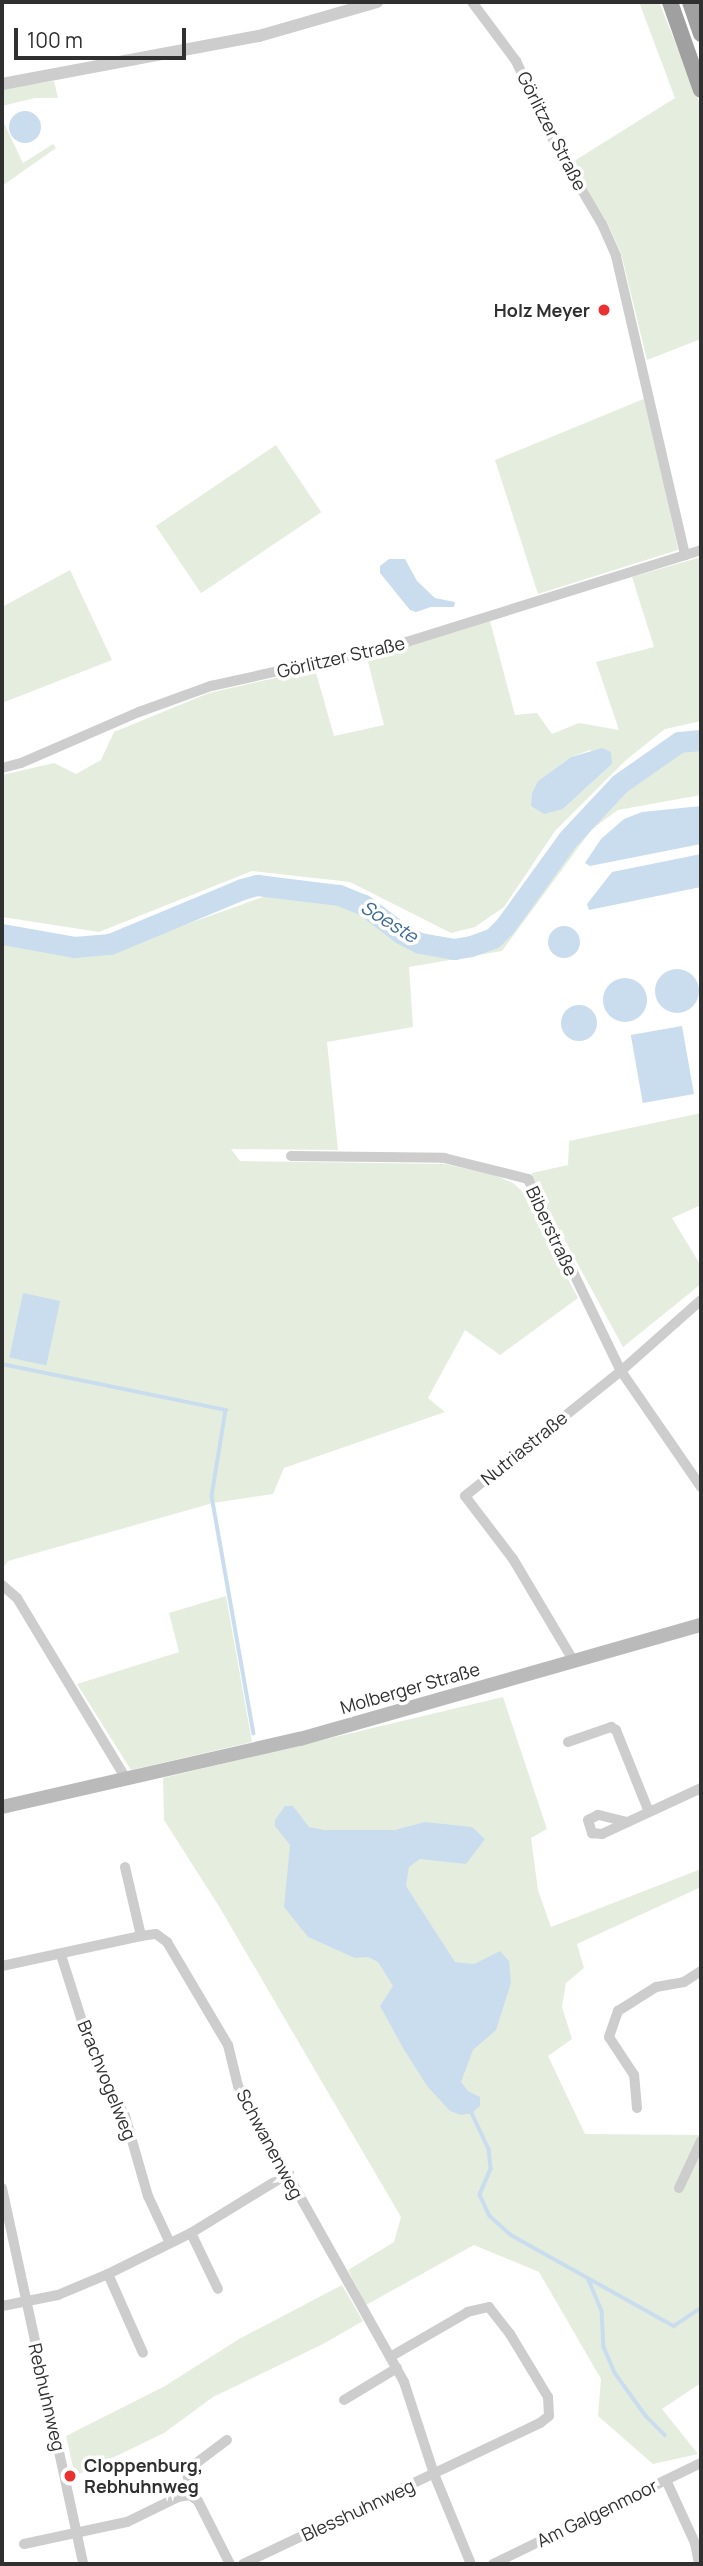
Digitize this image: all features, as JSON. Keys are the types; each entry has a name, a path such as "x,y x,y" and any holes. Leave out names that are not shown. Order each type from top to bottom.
{"highway":[{"path":"670,2 701,90"},
{"path":"690,2 701,34"}],"main road":[{"name":"Molberger Straße","path":"2,1807 300,1739 701,1625"}],"street":[{"path":"2,84 259,36 377,2"},
{"name":"Görlitzer Straße","path":"472,2 516,61 557,148 602,224 616,257 685,555"},
{"name":"Görlitzer Straße","path":"2,768 211,686 400,644 701,550"},
{"name":"Biberstraße","path":"291,1156 444,1158 528,1179 621,1371 701,1487"},
{"name":"Nutriastraße","path":"573,1660 513,1559 465,1496 621,1371 701,1300"},
{"path":"2,1585 18,1598 126,1779"},
{"path":"568,1742 611,1727 616,1730 649,1812"},
{"path":"627,1822 701,1788"},
{"path":"2,1966 141,1936 125,1867"},
{"name":"Schwanenweg","path":"141,1936 156,1934 167,1942 228,2045 238,2086 397,2368 434,2474 471,2564"},
{"name":"Brachvogelweg","path":"61,1955 93,2056 125,2116 148,2196 170,2243"},
{"path":"637,2108 634,2075 609,2037 618,2011 656,1987 684,1982 701,1970"},
{"path":"679,2188 701,2141"},
{"path":"2,2306 58,2295 108,2274 191,2233 289,2173"},
{"name":"Rebhuhnweg","path":"2,2188 83,2564"},
{"path":"191,2233 218,2289"},
{"path":"108,2274 143,2353"},
{"name":"Blesshuhnweg","path":"243,2564 540,2423 549,2416 548,2398 510,2334 489,2307 468,2312 390,2357"},
{"path":"344,2400 397,2368"},
{"path":"227,2440 187,2470 190,2494 198,2501 230,2564"},
{"name":"Am Galgenmoor","path":"494,2564 701,2463"},
{"path":"667,2480 695,2543 699,2564"},
{"path":"24,2544 127,2522 190,2494"}],"green space":[{"path":"639,2 659,2 701,106 701,339 647,360 621,253 607,222 571,163 675,98"},
{"path":"54,81 58,98 35,98 2,106 2,89"},
{"path":"2,119 23,163 53,144 56,148 2,186"},
{"path":"646,398 678,550 538,594 495,460"},
{"path":"276,445 321,512 201,593 156,526"},
{"path":"701,557 701,721 665,729 626,760 555,831 504,907 475,927 451,933 350,882 252,871 99,932 2,917 2,775 54,763 76,774 101,760 114,732 209,693 315,669 334,736 384,725 367,658 490,621 515,715 537,713 552,734 579,723 619,730 596,662 654,647 632,577","holes":["590,750 612,764 563,809 538,781 571,757"]},
{"path":"70,570 112,660 2,703 2,607"},
{"path":"701,748 701,795 618,810 592,829 502,951 409,967 413,1027 327,1042 338,1150 231,1149 240,1161 445,1164 494,1175 513,1183 522,1191 578,1298 500,1355 465,1330 428,1398 445,1412 284,1468 273,1494 213,1503 8,1561 2,1569 2,943 97,956 266,896 340,904 419,947 456,955 499,938 588,822 620,788 676,750"},
{"path":"701,1113 701,1205 672,1218 701,1266 701,1284 623,1347 532,1180 532,1173 568,1165 569,1141"},
{"path":"226,1596 252,1742 131,1770 77,1684 179,1652 169,1613"},
{"path":"503,1697 547,1829 531,1838 538,1890 551,1927 701,1869 701,1887 577,1944 584,1968 566,1983 562,2007 572,2039 548,2056 585,2134 701,2135 701,2383 662,2409 698,2454 653,2464 598,2416 601,2379 539,2272 474,2245 366,2305 348,2270 394,2242 401,2217 220,1908 164,1820 163,1778"},
{"path":"342,2285 363,2321 323,2344 213,2397 164,2433 75,2476 66,2436 165,2386 239,2339"}],"water":[{"path":"25,111 36,116 41,127 36,138 25,143 14,138 9,127 14,116"},
{"path":"389,559 405,559 417,581 435,598 455,602 454,607 431,607 416,612 410,610 380,573 380,566"},
{"path":"602,748 611,752 612,764 563,809 544,814 531,806 532,793 538,781 571,757"},
{"path":"701,806 701,844 590,866 585,863 601,839 624,819 642,812"},
{"path":"701,854 701,887 589,910 587,904 612,872"},
{"path":"564,926 576,930 580,942 576,954 564,958 552,954 548,942 552,930"},
{"path":"677,969 686,970 693,975 698,982 698,1000 693,1007 686,1012 677,1013 668,1012 661,1007 656,1000 655,991 656,982 661,975 668,970"},
{"path":"625,978 634,979 641,984 646,991 646,1009 641,1016 634,1021 625,1022 616,1021 609,1016 604,1009 603,1000 604,991 609,984 616,979"},
{"path":"579,1005 592,1010 597,1023 592,1036 579,1041 566,1036 561,1023 566,1010"},
{"path":"682,1026 694,1094 643,1103 631,1035"},
{"path":"23,1293 60,1301 46,1365 9,1358"},
{"path":"285,1806 293,1806 309,1827 325,1830 395,1830 425,1822 472,1827 485,1839 466,1864 420,1859 409,1867 406,1886 455,1962 474,1964 500,1951 509,1961 511,1983 496,2030 473,2050 461,2082 468,2091 480,2097 480,2106 472,2113 461,2115 450,2111 427,2086 403,2048 380,2006 393,1986 378,1962 368,1957 355,1958 308,1937 284,1907 290,1845 275,1826 275,1820"}],"waterway":[{"name":"Soeste","path":"2,934 74,947 110,944 257,885 339,895 364,905 402,934 420,943 454,949 471,946 493,938 505,926 567,840 619,784 679,742 701,740"},
{"path":"2,1364 226,1410 212,1496 254,1733"},
{"path":"472,2113 489,2149 491,2169 480,2195 490,2216 511,2235 674,2326 701,2308"},
{"path":"588,2278 602,2311 604,2347 615,2373 646,2416 665,2435"}],"place":[{"name":"Holz Meyer","path":"604,310"},
{"name":"Cloppenburg, Rebhuhnweg","path":"70,2476"}]}
